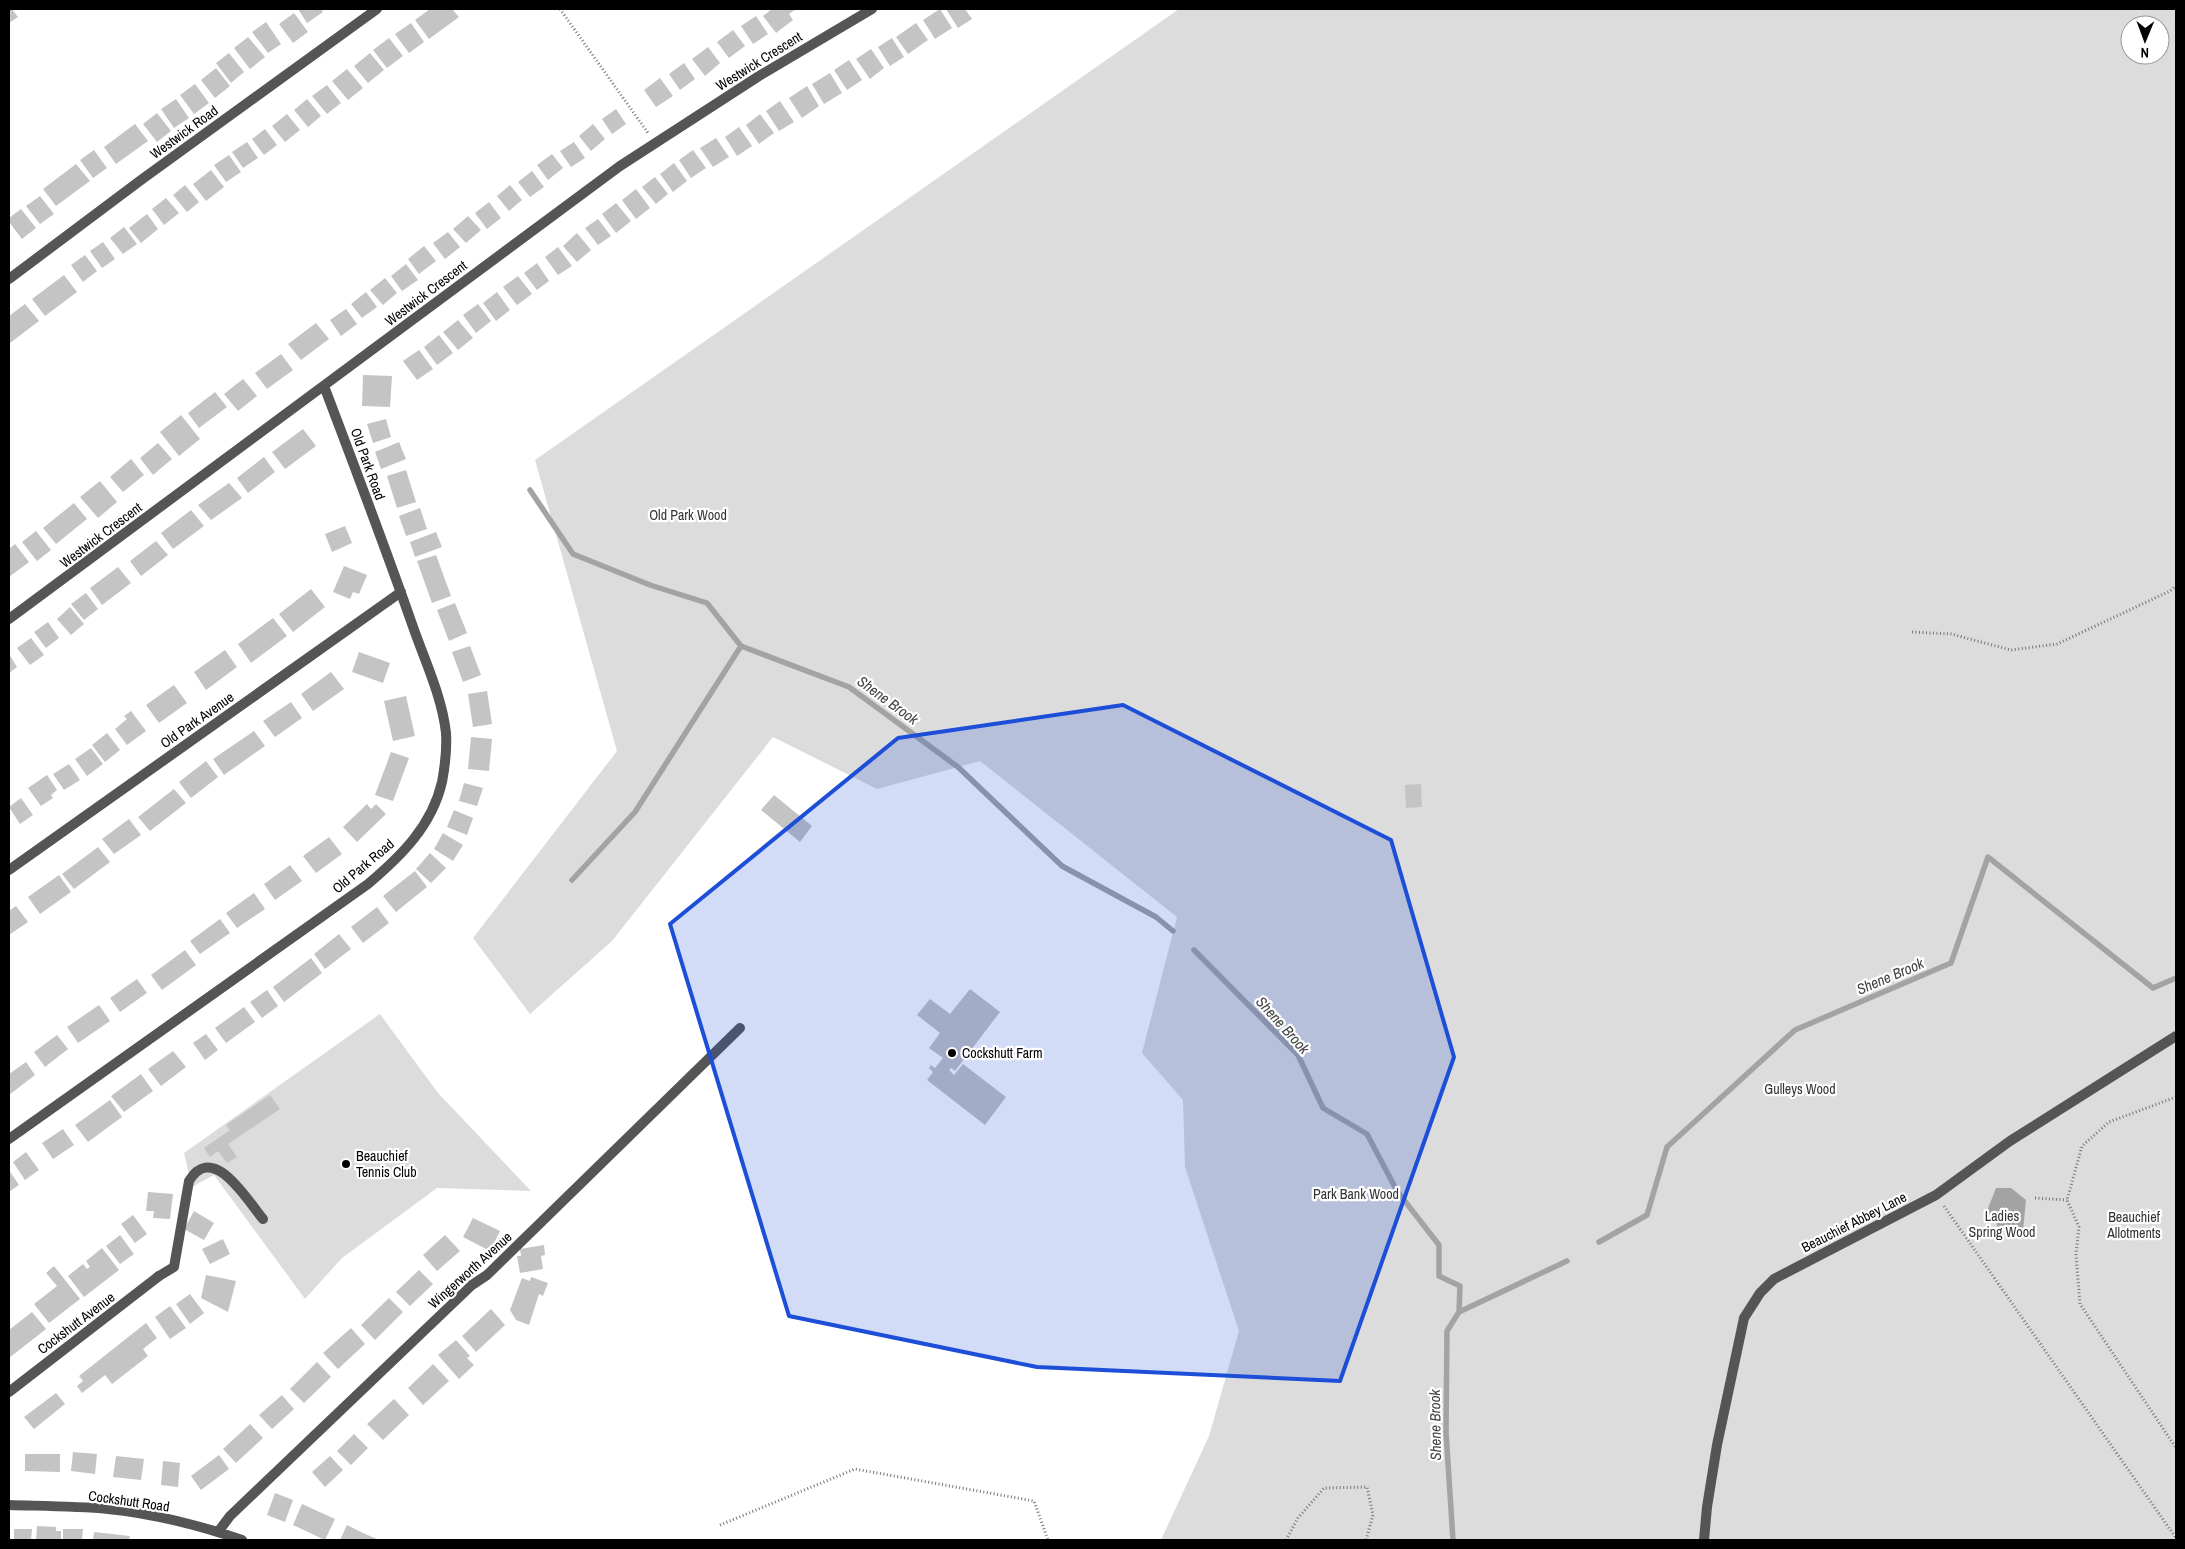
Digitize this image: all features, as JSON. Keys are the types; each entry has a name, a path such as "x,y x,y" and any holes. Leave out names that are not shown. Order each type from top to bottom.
{"street":[{"name":"Westwick Road","path":"9,279 140,180 377,9"},
{"name":"Westwick Crescent","path":"9,620 620,166 759,76 872,9"},
{"name":"Old Park Road","path":"9,1139 368,884 396,860 418,836 431,811 442,784 446,757 446,733 440,705 401,592 324,386"},
{"name":"Old Park Avenue","path":"9,870 401,592"},
{"name":"Wingerworth Avenue","path":"218,1532 230,1516 472,1284 487,1275 740,1028"},
{"name":"Beauchief Abbey Lane","path":"1704,1540 1707,1507 1717,1445 1744,1318 1760,1293 1774,1279 1936,1195 2010,1141 2176,1036"},
{"name":"Cockshutt Avenue","path":"9,1392 174,1266 189,1181 194,1172 205,1167 219,1168 263,1219"},
{"name":"Cockshutt Road","path":"9,1505 109,1509 176,1521 242,1540"}],"path":[{"path":"560,9 655,142"},
{"path":"1912,632 1951,634 2011,650 2057,644 2170,591 2176,586"},
{"path":"2176,1097 2109,1122 2082,1146 2067,1200 2079,1227 2076,1254 2080,1304 2176,1448"},
{"path":"1936,1195 2176,1538"},
{"path":"2035,1198 2067,1200"},
{"path":"720,1525 855,1468 1034,1501 1048,1540"},
{"path":"1286,1540 1298,1518 1324,1488 1367,1487 1373,1515 1366,1540"}],"highlighted area":[{"path":"1123,705 1391,840 1454,1057 1340,1381 1037,1367 789,1316 670,924 898,738"}],"green space":[{"path":"1179,9 2176,9 2176,1540 1161,1540 1209,1436 1239,1331 1185,1167 1183,1100 1142,1053 1177,917 980,761 877,789 773,737 612,941 530,1014 473,938 617,751 535,460"},
{"name":"Beauchief Tennis Club","path":"380,1014 438,1093 531,1191 437,1188 342,1258 305,1299 214,1175 192,1187 184,1153"}],"shaded area":[{"path":"1996,1188 2011,1188 2026,1200 2023,1231 2002,1232 1987,1211"}],"building":[{"path":"9,9 12,9 18,17 9,23"},
{"path":"298,9 321,9 323,12 307,23"},
{"path":"430,9 452,9 459,17 429,39 415,20"},
{"path":"772,9 796,9 789,14 793,20 776,33 763,16"},
{"path":"940,9 952,28 935,39 923,20"},
{"path":"946,9 965,9 972,19 958,28"},
{"path":"294,13 308,32 293,43 279,24"},
{"path":"756,16 768,34 753,44 741,26"},
{"path":"266,22 281,44 268,53 252,32"},
{"path":"411,23 424,42 409,53 395,34"},
{"path":"916,23 928,40 908,54 896,37"},
{"path":"733,30 745,46 729,58 717,42"},
{"path":"248,37 265,57 250,69 234,48"},
{"path":"389,38 403,56 387,68 373,50"},
{"path":"892,38 904,57 890,66 878,47"},
{"path":"708,47 720,63 705,76 692,59"},
{"path":"871,49 884,68 870,79 856,59"},
{"path":"229,53 244,72 231,83 216,63"},
{"path":"370,53 384,70 368,83 354,66"},
{"path":"849,60 862,80 847,90 834,70"},
{"path":"684,63 695,79 680,90 669,74"},
{"path":"216,68 230,86 215,98 201,80"},
{"path":"347,69 363,88 348,100 332,81"},
{"path":"830,73 842,93 824,104 812,84"},
{"path":"660,78 673,96 656,107 644,90"},
{"path":"195,84 209,103 194,114 180,95"},
{"path":"327,85 341,103 327,114 312,96"},
{"path":"807,86 819,106 802,118 789,98"},
{"path":"176,99 189,118 174,128 161,109"},
{"path":"307,99 321,116 308,127 294,110"},
{"path":"780,101 794,122 779,131 766,111"},
{"path":"616,109 626,124 612,134 602,119"},
{"path":"157,113 171,131 157,142 143,124"},
{"path":"287,114 300,130 285,142 272,126"},
{"path":"760,114 774,133 759,144 746,125"},
{"path":"135,124 148,141 116,164 104,147"},
{"path":"593,124 605,139 591,151 579,136"},
{"path":"739,127 752,146 737,156 725,137"},
{"path":"265,129 277,145 264,155 252,139"},
{"path":"716,138 729,157 713,167 700,148"},
{"path":"247,142 258,158 243,168 232,152"},
{"path":"574,142 585,158 571,167 560,151"},
{"path":"94,150 107,168 93,178 80,160"},
{"path":"693,150 706,168 691,178 679,160"},
{"path":"552,154 563,168 548,180 537,165"},
{"path":"229,155 241,172 226,182 214,165"},
{"path":"674,163 687,181 673,192 660,174"},
{"path":"76,164 90,181 56,206 43,189"},
{"path":"211,170 224,187 206,201 193,184"},
{"path":"532,171 544,187 530,197 518,182"},
{"path":"655,177 668,194 656,204 642,187"},
{"path":"185,185 199,202 187,212 173,195"},
{"path":"510,185 522,200 509,211 497,196"},
{"path":"636,189 650,208 636,219 622,200"},
{"path":"40,196 54,214 40,224 26,206"},
{"path":"166,198 179,213 164,225 152,209"},
{"path":"489,202 501,218 487,229 475,213"},
{"path":"616,203 631,221 616,233 602,214"},
{"path":"21,209 36,228 22,239 9,222 9,218"},
{"path":"147,214 158,229 141,243 129,228"},
{"path":"468,216 481,230 466,243 453,229"},
{"path":"598,219 611,236 598,245 585,228"},
{"path":"124,227 137,244 123,254 110,238"},
{"path":"448,232 460,247 445,259 433,243"},
{"path":"577,233 591,250 577,262 563,246"},
{"path":"103,242 115,259 102,268 90,251"},
{"path":"424,246 436,261 419,274 408,259"},
{"path":"558,247 572,266 558,275 545,257"},
{"path":"85,255 97,271 83,282 71,265"},
{"path":"537,263 549,281 537,290 524,273"},
{"path":"406,264 418,280 402,291 391,276"},
{"path":"64,275 77,292 45,316 32,299"},
{"path":"518,276 532,294 517,305 503,287"},
{"path":"385,278 397,293 383,305 370,290"},
{"path":"366,292 377,307 362,318 351,304"},
{"path":"497,292 510,310 496,321 483,303"},
{"path":"25,304 39,321 10,343 9,316"},
{"path":"478,304 491,321 476,333 463,315"},
{"path":"346,309 357,324 341,336 330,320"},
{"path":"458,320 473,338 458,350 443,332"},
{"path":"316,323 329,339 301,360 288,344"},
{"path":"439,335 453,353 437,365 424,347"},
{"path":"419,350 433,369 417,380 403,361"},
{"path":"281,354 293,370 267,389 255,373"},
{"path":"363,375 392,376 390,407 362,406"},
{"path":"243,379 257,396 238,411 224,394"},
{"path":"215,392 227,407 199,428 188,413"},
{"path":"181,415 200,439 179,456 160,432"},
{"path":"386,419 391,437 373,443 367,424"},
{"path":"303,429 316,446 285,469 272,452"},
{"path":"399,442 406,459 381,469 375,452"},
{"path":"158,443 172,459 153,475 140,458"},
{"path":"264,457 275,472 248,493 237,478"},
{"path":"131,459 144,475 123,492 110,477"},
{"path":"406,470 416,502 397,508 387,476"},
{"path":"100,481 117,502 98,518 80,497"},
{"path":"229,483 242,498 211,520 198,505"},
{"path":"74,503 87,519 56,544 43,528"},
{"path":"420,508 427,529 406,536 399,516"},
{"path":"191,510 204,526 173,549 161,533"},
{"path":"345,526 352,543 332,552 325,534"},
{"path":"36,531 51,550 37,561 22,542"},
{"path":"436,532 442,547 415,557 410,542"},
{"path":"156,541 168,555 141,576 130,561"},
{"path":"15,544 29,562 9,577 9,549"},
{"path":"436,555 451,596 432,603 417,561"},
{"path":"344,566 367,575 359,594 353,592 350,599 333,592"},
{"path":"118,567 131,583 102,605 90,588"},
{"path":"311,589 325,607 293,632 279,614"},
{"path":"86,593 98,609 84,620 71,604"},
{"path":"455,603 467,633 449,641 437,610"},
{"path":"70,607 84,624 71,635 57,619"},
{"path":"273,618 287,636 251,663 238,644"},
{"path":"48,622 59,638 46,648 34,632"},
{"path":"31,638 44,655 30,665 17,648"},
{"path":"470,646 481,675 463,682 452,652"},
{"path":"225,650 237,667 206,690 194,672"},
{"path":"359,652 390,663 383,683 352,672"},
{"path":"9,654 17,667 9,673"},
{"path":"331,672 344,689 313,711 301,694"},
{"path":"174,685 187,703 159,723 146,705"},
{"path":"487,691 492,724 473,727 468,694"},
{"path":"406,696 415,736 393,741 384,701"},
{"path":"291,702 302,718 275,737 263,721"},
{"path":"131,711 146,731 127,745 115,729 127,719 124,716"},
{"path":"254,731 265,746 224,775 213,759"},
{"path":"107,733 120,750 105,762 92,745"},
{"path":"471,737 492,739 489,771 468,769"},
{"path":"91,748 103,764 87,776 75,759"},
{"path":"391,752 409,758 393,801 375,795"},
{"path":"206,761 218,777 191,798 179,782"},
{"path":"69,764 80,780 64,790 53,774"},
{"path":"47,775 57,790 51,795 53,798 41,806 28,788"},
{"path":"464,783 483,788 477,806 459,801"},
{"path":"1421,784 1422,807 1406,808 1405,785"},
{"path":"174,789 186,803 150,831 138,817"},
{"path":"774,795 812,826 800,842 761,810"},
{"path":"21,798 33,815 20,824 9,807"},
{"path":"367,804 371,809 376,804 386,814 357,842 343,827"},
{"path":"454,810 473,818 467,835 447,827"},
{"path":"129,819 141,835 114,854 102,839"},
{"path":"443,833 463,845 453,861 434,849"},
{"path":"329,837 342,854 316,873 303,856"},
{"path":"98,847 110,862 74,889 62,874"},
{"path":"430,853 446,868 431,883 416,869"},
{"path":"290,865 302,881 275,900 264,884"},
{"path":"415,871 427,887 396,912 383,896"},
{"path":"59,875 71,892 40,914 28,897"},
{"path":"254,893 265,909 237,928 226,913"},
{"path":"16,906 28,922 9,935 9,911"},
{"path":"377,907 389,923 363,943 351,927"},
{"path":"220,919 230,933 200,954 190,941"},
{"path":"339,934 351,949 325,969 314,954"},
{"path":"185,950 196,965 162,990 151,975"},
{"path":"311,958 322,973 284,1002 273,987"},
{"path":"137,979 147,993 120,1012 110,998"},
{"name":"Cockshutt Farm","path":"970,989 1000,1012 955,1071 951,1068 949,1070 954,1075 963,1064 1006,1097 985,1125 927,1080 933,1072 929,1068 931,1065 935,1068 943,1058 929,1048 940,1033 917,1015 930,999 950,1014"},
{"path":"267,990 278,1006 262,1018 250,1002"},
{"path":"99,1005 110,1021 78,1043 67,1027"},
{"path":"244,1007 255,1022 226,1043 215,1028"},
{"path":"206,1034 218,1050 205,1060 193,1043"},
{"path":"57,1035 68,1049 45,1067 34,1052"},
{"path":"173,1051 186,1067 161,1086 148,1069"},
{"path":"26,1062 35,1075 9,1095 9,1074"},
{"path":"141,1074 153,1091 124,1112 111,1096"},
{"path":"270,1095 280,1109 228,1144 237,1157 227,1163 218,1151 210,1157 204,1148 230,1130 226,1125"},
{"path":"110,1100 122,1117 88,1142 75,1125"},
{"path":"63,1129 74,1145 53,1159 42,1143"},
{"path":"26,1152 39,1170 25,1180 13,1162"},
{"path":"9,1170 19,1185 9,1192"},
{"path":"148,1192 173,1194 170,1219 153,1218 154,1211 146,1211"},
{"path":"194,1211 214,1223 204,1240 184,1229"},
{"path":"133,1215 147,1234 135,1243 121,1224"},
{"path":"473,1218 500,1231 490,1251 463,1237"},
{"path":"120,1235 134,1254 120,1264 106,1246"},
{"path":"445,1235 460,1251 437,1271 423,1255"},
{"path":"223,1239 230,1254 210,1264 202,1249"},
{"path":"544,1245 545,1255 541,1256 543,1269 520,1273 517,1256 521,1256 520,1249"},
{"path":"102,1248 119,1270 84,1297 68,1276 83,1264 87,1269 90,1267 86,1261"},
{"path":"54,1266 80,1299 49,1323 34,1304 57,1286 46,1273"},
{"path":"419,1270 433,1284 410,1306 396,1292"},
{"path":"206,1275 236,1281 228,1312 201,1298"},
{"path":"531,1277 548,1283 543,1296 539,1294 529,1325 516,1320 510,1310 522,1278 530,1281"},
{"path":"190,1294 204,1313 190,1324 176,1304"},
{"path":"389,1298 403,1312 375,1340 361,1325"},
{"path":"170,1306 186,1328 170,1339 155,1317"},
{"path":"491,1309 505,1325 476,1352 462,1336"},
{"path":"32,1312 46,1329 9,1358 9,1330"},
{"path":"146,1323 157,1338 143,1349 148,1356 112,1384 105,1375 82,1393 77,1386 83,1381 79,1376"},
{"path":"351,1328 365,1344 338,1369 323,1353"},
{"path":"456,1340 470,1356 467,1358 474,1365 459,1379 438,1355"},
{"path":"317,1362 331,1377 304,1403 290,1389"},
{"path":"433,1364 449,1381 423,1405 408,1388"},
{"path":"56,1393 65,1404 34,1429 24,1417"},
{"path":"282,1395 294,1409 272,1429 259,1415"},
{"path":"394,1399 409,1415 383,1440 367,1424"},
{"path":"250,1424 263,1438 236,1463 223,1449"},
{"path":"354,1434 368,1448 351,1465 337,1451"},
{"path":"73,1452 97,1454 95,1474 71,1471"},
{"path":"25,1454 60,1454 60,1472 25,1471"},
{"path":"219,1455 229,1469 201,1490 191,1476"},
{"path":"116,1456 144,1459 141,1480 113,1477"},
{"path":"330,1456 343,1470 325,1487 312,1472"},
{"path":"163,1461 180,1463 178,1487 161,1485"},
{"path":"275,1493 293,1500 285,1522 267,1515"},
{"path":"302,1504 335,1519 325,1540 293,1525"},
{"path":"347,1525 363,1533 379,1540 340,1540"},
{"path":"37,1526 56,1527 56,1531 61,1531 61,1540 36,1540"},
{"path":"14,1529 32,1529 31,1540 14,1540"},
{"path":"63,1529 83,1529 82,1540 63,1540"},
{"path":"94,1532 130,1536 129,1540 93,1540"}],"waterway":[{"name":"Shene Brook","path":"530,490 573,554 650,585 707,603 741,646 849,687 958,767 1062,866 1156,917 1173,931"},
{"path":"572,880 635,812 741,646"},
{"name":"Shene Brook","path":"1599,1242 1647,1215 1667,1147 1795,1030 1951,963 1988,857 2153,988 2176,978"},
{"name":"Shene Brook","path":"1194,950 1298,1055 1323,1108 1367,1134 1397,1191 1439,1245 1439,1276 1460,1286 1459,1312"},
{"name":"Shene Brook","path":"1453,1540 1446,1432 1447,1331 1459,1312 1567,1261"}],"place":[{"name":"Cockshutt Farm","path":"952,1053"},
{"name":"Beauchief Tennis Club","path":"346,1164"}],"park label":[{"name":"Old Park Wood","path":"688,515"},
{"name":"Gulleys Wood","path":"1800,1089"},
{"name":"Park Bank Wood","path":"1356,1194"},
{"name":"Ladies Spring Wood","path":"2002,1224"},
{"name":"Beauchief Allotments","path":"2134,1226"}]}
